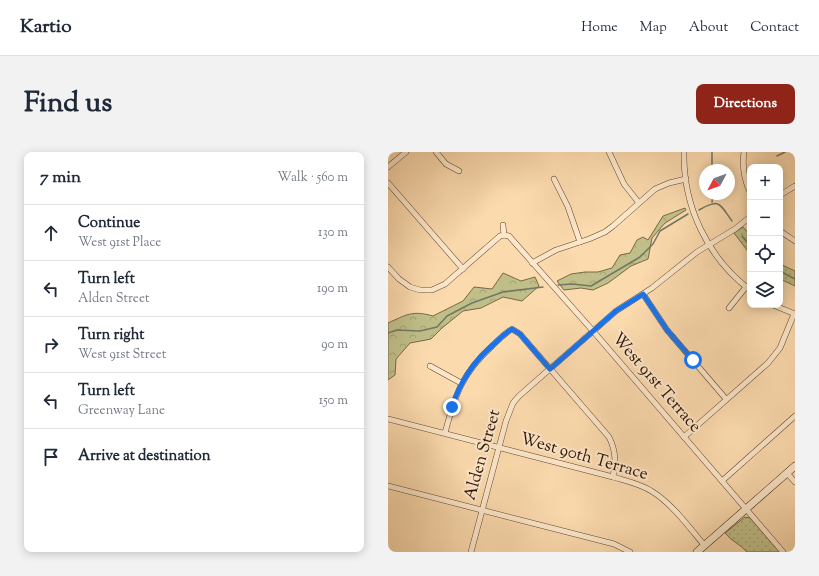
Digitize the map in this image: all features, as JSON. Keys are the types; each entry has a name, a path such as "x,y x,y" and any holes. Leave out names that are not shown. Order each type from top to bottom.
{"main road":[{"path":"697,552 795,466"}],"street":[{"path":"388,168 406,152"},
{"path":"436,152 446,164 459,171"},
{"path":"608,152 624,184 639,204"},
{"path":"684,152 686,178 694,213 701,230 709,245 727,269 747,288"},
{"path":"744,152 743,168 747,184"},
{"path":"532,263 552,251 596,236 609,229 660,187 686,178"},
{"path":"554,179 568,207 580,242"},
{"path":"388,183 463,269"},
{"path":"783,193 795,186"},
{"name":"Alden Street","path":"471,552 498,448 506,420 513,403 524,390 616,311 658,284 685,261 747,219"},
{"path":"388,267 404,284 413,288 425,290 438,288 463,269 500,236 504,235 503,225"},
{"path":"783,233 795,241"},
{"name":"West 91st Terrace","path":"504,235 509,236 593,331 783,552"},
{"path":"729,308 747,290"},
{"path":"643,294 667,330 726,399"},
{"path":"684,437 761,370 774,356 784,340 794,314 780,308"},
{"path":"445,433 453,402 461,383 483,354 512,329 520,334 609,437 616,457 616,466 613,477"},
{"path":"430,366 461,383"},
{"path":"722,481 795,416"},
{"name":"West 90th Terrace","path":"388,419 613,477 642,486 661,498 704,545"},
{"path":"787,473 795,482"},
{"path":"388,486 614,544 630,552"}],"green space":[{"path":"685,208 686,210 665,223 652,238 648,259 631,266 608,283 593,290 581,288 564,290 557,281 571,274 598,272 612,268 620,255 630,253 637,240 643,237 648,240 663,216"},
{"path":"743,227 747,232 747,250 734,233"},
{"path":"783,265 795,271 795,286 783,280"},
{"path":"503,273 521,281 535,277 539,286 522,301 503,297 481,308 463,311 431,339 410,343 396,359 395,375 388,380 388,323 414,313 433,316 463,301 474,287 492,289"},
{"path":"745,517 750,518 780,552 747,552 727,536 725,533"}],"waterway":[{"path":"712,152 712,164"},
{"path":"777,156 785,152"},
{"path":"699,210 715,203 721,206 732,221"},
{"path":"558,285 572,284 591,286 640,257 653,244 660,231 688,214"},
{"path":"742,236 747,242"},
{"path":"782,272 795,279"},
{"path":"388,333 397,330 420,331 437,327 447,316 472,303 503,292 543,287"}],"route":[{"path":"452,407 461,383 476,361 512,329 520,334 550,369 616,311 643,294 667,330 693,360"}]}
